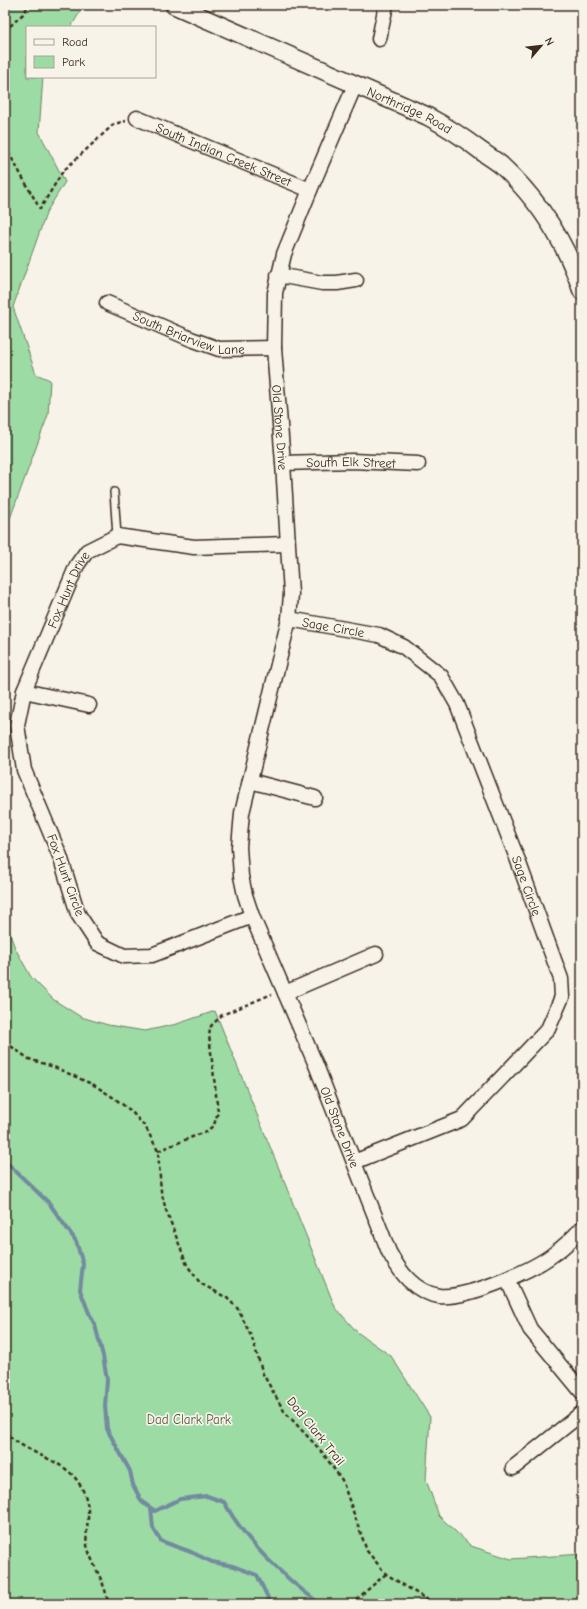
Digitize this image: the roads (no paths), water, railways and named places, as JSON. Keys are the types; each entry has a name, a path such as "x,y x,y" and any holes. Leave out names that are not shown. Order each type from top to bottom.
{"street":[{"name":"Northridge Road","path":"174,5 198,9 355,85 427,116 453,130 501,165 535,202 567,253 582,291"},
{"path":"379,39 386,5"},
{"name":"Old Stone Drive","path":"355,85 284,254 275,293 274,348 291,594 289,619 242,813 239,847 241,876 252,916 316,1065 389,1252 398,1268 408,1281 420,1289 438,1296 454,1296 471,1292 507,1279 539,1264 555,1253 582,1228"},
{"name":"South Indian Creek Street","path":"137,118 310,190"},
{"path":"278,275 322,283 337,284 356,280"},
{"name":"South Briarview Lane","path":"107,303 191,339 219,349 274,348"},
{"name":"South Elk Street","path":"283,463 352,461 418,464"},
{"path":"117,536 194,547 287,544"},
{"name":"Fox Hunt Drive","path":"24,691 76,565 87,551 117,536"},
{"name":"Sage Circle","path":"289,619 379,635 404,647 427,663 441,676 457,704 517,858 561,979 562,997 548,1029 462,1119 354,1162"},
{"path":"24,691 89,705"},
{"name":"Fox Hunt Circle","path":"24,691 17,725 24,770 60,856 78,914 97,942 124,956 152,955 252,916"},
{"path":"250,781 314,798"},
{"path":"284,991 376,954"},
{"path":"507,1279 530,1329 582,1392"},
{"path":"513,1468 582,1413"}],"lane":[{"path":"114,492 117,536"}],"waterway":[{"path":"5,1161 49,1203 76,1241 83,1264 80,1290 95,1325 103,1356 107,1380 105,1406 107,1429 130,1471 133,1485 142,1502 155,1511 180,1499 207,1496 224,1502 243,1532 266,1558 292,1582 320,1604"},
{"path":"151,1508 153,1528 161,1541 191,1552 212,1562 233,1566 257,1575 271,1604"}],"park label":[{"name":"Dad Clark Park","path":"189,1419"}]}
